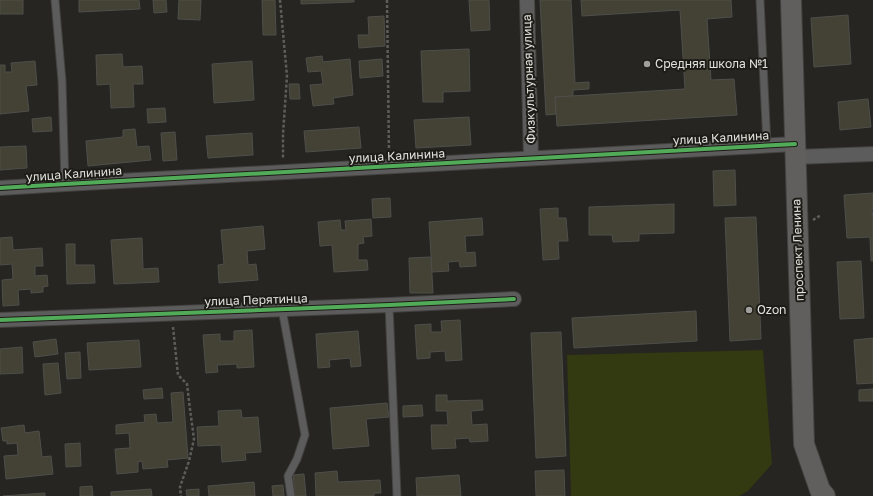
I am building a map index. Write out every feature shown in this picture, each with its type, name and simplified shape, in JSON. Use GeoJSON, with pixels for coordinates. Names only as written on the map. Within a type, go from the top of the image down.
{"type":"FeatureCollection","features":[{"type":"Feature","properties":{"kind":"main road","name":"проспект Ленина"},"geometry":{"type":"LineString","coordinates":[[791,0],[804,444],[820,490],[825,496]]}},
{"type":"Feature","properties":{"kind":"street","name":"Физкультурная улица"},"geometry":{"type":"LineString","coordinates":[[527,0],[531,158]]}},
{"type":"Feature","properties":{"kind":"street","name":"улица Калинина"},"geometry":{"type":"LineString","coordinates":[[0,188],[767,146],[796,150],[873,154]]}},
{"type":"Feature","properties":{"kind":"street","name":"улица Перятинца"},"geometry":{"type":"LineString","coordinates":[[0,320],[514,299]]}},
{"type":"Feature","properties":{"kind":"lane"},"geometry":{"type":"LineString","coordinates":[[55,0],[62,81],[65,184]]}},
{"type":"Feature","properties":{"kind":"lane"},"geometry":{"type":"LineString","coordinates":[[760,0],[767,146]]}},
{"type":"Feature","properties":{"kind":"lane"},"geometry":{"type":"LineString","coordinates":[[389,305],[398,496]]}},
{"type":"Feature","properties":{"kind":"lane"},"geometry":{"type":"LineString","coordinates":[[282,309],[306,435],[297,459],[288,476],[291,496]]}},
{"type":"Feature","properties":{"kind":"path"},"geometry":{"type":"LineString","coordinates":[[280,0],[287,76],[283,134],[283,172]]}},
{"type":"Feature","properties":{"kind":"path"},"geometry":{"type":"LineString","coordinates":[[387,0],[389,166]]}},
{"type":"Feature","properties":{"kind":"path"},"geometry":{"type":"LineString","coordinates":[[171,313],[178,375],[187,384],[194,438],[189,461],[180,487],[181,496]]}},
{"type":"Feature","properties":{"kind":"green space"},"geometry":{"type":"Polygon","coordinates":[[[763,350],[772,464],[748,491],[739,496],[571,496],[567,355],[763,350]]]}},
{"type":"Feature","properties":{"kind":"building"},"geometry":{"type":"Polygon","coordinates":[[[0,0],[23,0],[23,14],[0,14],[0,0]]]}},
{"type":"Feature","properties":{"kind":"building"},"geometry":{"type":"Polygon","coordinates":[[[79,0],[139,0],[140,9],[79,12],[79,0]]]}},
{"type":"Feature","properties":{"kind":"building"},"geometry":{"type":"Polygon","coordinates":[[[153,0],[166,0],[167,12],[154,13],[153,0]]]}},
{"type":"Feature","properties":{"kind":"building"},"geometry":{"type":"Polygon","coordinates":[[[179,0],[201,0],[200,20],[178,19],[179,0]]]}},
{"type":"Feature","properties":{"kind":"building"},"geometry":{"type":"Polygon","coordinates":[[[262,0],[275,0],[276,35],[263,35],[262,0]]]}},
{"type":"Feature","properties":{"kind":"building"},"geometry":{"type":"Polygon","coordinates":[[[301,0],[354,0],[354,2],[301,4],[301,0]]]}},
{"type":"Feature","properties":{"kind":"building"},"geometry":{"type":"Polygon","coordinates":[[[469,0],[489,0],[490,30],[471,31],[469,0]]]}},
{"type":"Feature","properties":{"kind":"building"},"geometry":{"type":"Polygon","coordinates":[[[540,0],[571,0],[575,83],[589,82],[589,89],[573,90],[573,96],[555,97],[556,114],[546,115],[540,0]]]}},
{"type":"Feature","properties":{"kind":"building"},"geometry":{"type":"Polygon","coordinates":[[[581,0],[731,0],[732,17],[707,19],[711,80],[734,79],[737,115],[557,126],[555,97],[685,89],[680,10],[582,16],[581,0]]]}},
{"type":"Feature","properties":{"kind":"building"},"geometry":{"type":"Polygon","coordinates":[[[848,15],[851,64],[814,67],[811,18],[848,15]]]}},
{"type":"Feature","properties":{"kind":"building"},"geometry":{"type":"Polygon","coordinates":[[[384,16],[385,46],[359,48],[358,35],[369,35],[368,17],[384,16]]]}},
{"type":"Feature","properties":{"kind":"building"},"geometry":{"type":"Polygon","coordinates":[[[469,49],[470,91],[443,92],[443,102],[423,102],[421,51],[469,49]]]}},
{"type":"Feature","properties":{"kind":"building"},"geometry":{"type":"Polygon","coordinates":[[[122,54],[123,67],[142,66],[143,84],[133,84],[134,107],[111,108],[110,84],[97,85],[96,55],[122,54]]]}},
{"type":"Feature","properties":{"kind":"building"},"geometry":{"type":"Polygon","coordinates":[[[322,56],[323,62],[350,59],[353,95],[333,98],[334,104],[313,106],[310,85],[323,84],[321,71],[308,72],[306,58],[322,56]]]}},
{"type":"Feature","properties":{"kind":"building"},"geometry":{"type":"Polygon","coordinates":[[[382,59],[383,76],[360,78],[359,61],[382,59]]]}},
{"type":"Feature","properties":{"kind":"building"},"geometry":{"type":"Polygon","coordinates":[[[35,61],[37,85],[26,86],[29,111],[0,114],[0,65],[5,65],[5,72],[12,72],[11,63],[35,61]]]}},
{"type":"Feature","properties":{"kind":"building"},"geometry":{"type":"Polygon","coordinates":[[[252,61],[254,100],[214,103],[212,64],[252,61]]]}},
{"type":"Feature","properties":{"kind":"building"},"geometry":{"type":"Polygon","coordinates":[[[289,84],[299,84],[300,99],[290,99],[289,84]]]}},
{"type":"Feature","properties":{"kind":"building"},"geometry":{"type":"Polygon","coordinates":[[[868,99],[871,127],[840,130],[838,102],[868,99]]]}},
{"type":"Feature","properties":{"kind":"building"},"geometry":{"type":"Polygon","coordinates":[[[165,108],[166,122],[148,123],[147,109],[165,108]]]}},
{"type":"Feature","properties":{"kind":"building"},"geometry":{"type":"Polygon","coordinates":[[[51,117],[52,131],[33,132],[32,119],[51,117]]]}},
{"type":"Feature","properties":{"kind":"building"},"geometry":{"type":"Polygon","coordinates":[[[469,117],[471,145],[416,148],[414,120],[469,117]]]}},
{"type":"Feature","properties":{"kind":"building"},"geometry":{"type":"Polygon","coordinates":[[[359,127],[361,148],[306,152],[304,131],[359,127]]]}},
{"type":"Feature","properties":{"kind":"building"},"geometry":{"type":"Polygon","coordinates":[[[135,129],[137,147],[149,146],[151,160],[88,166],[86,141],[123,137],[123,130],[135,129]]]}},
{"type":"Feature","properties":{"kind":"building"},"geometry":{"type":"Polygon","coordinates":[[[175,132],[177,160],[163,161],[161,133],[175,132]]]}},
{"type":"Feature","properties":{"kind":"building"},"geometry":{"type":"Polygon","coordinates":[[[252,133],[253,155],[208,158],[206,136],[252,133]]]}},
{"type":"Feature","properties":{"kind":"building"},"geometry":{"type":"Polygon","coordinates":[[[26,146],[27,168],[0,170],[0,147],[26,146]]]}},
{"type":"Feature","properties":{"kind":"building"},"geometry":{"type":"Polygon","coordinates":[[[735,170],[736,205],[714,206],[713,171],[735,170]]]}},
{"type":"Feature","properties":{"kind":"building"},"geometry":{"type":"Polygon","coordinates":[[[873,193],[873,261],[871,261],[870,237],[847,238],[844,195],[873,193]]]}},
{"type":"Feature","properties":{"kind":"building"},"geometry":{"type":"Polygon","coordinates":[[[390,198],[391,217],[373,218],[372,199],[390,198]]]}},
{"type":"Feature","properties":{"kind":"building"},"geometry":{"type":"Polygon","coordinates":[[[674,204],[674,233],[639,234],[639,241],[613,242],[612,235],[589,235],[589,207],[674,204]]]}},
{"type":"Feature","properties":{"kind":"building"},"geometry":{"type":"Polygon","coordinates":[[[558,208],[558,218],[566,218],[568,241],[558,241],[559,259],[543,260],[540,209],[558,208]]]}},
{"type":"Feature","properties":{"kind":"building"},"geometry":{"type":"Polygon","coordinates":[[[756,217],[761,339],[730,341],[725,218],[756,217]]]}},
{"type":"Feature","properties":{"kind":"building"},"geometry":{"type":"Polygon","coordinates":[[[482,218],[483,235],[465,236],[466,253],[475,252],[476,266],[460,267],[459,261],[448,262],[449,271],[432,272],[429,222],[482,218]]]}},
{"type":"Feature","properties":{"kind":"building"},"geometry":{"type":"Polygon","coordinates":[[[371,219],[372,236],[363,237],[364,243],[358,244],[358,260],[367,260],[368,270],[334,272],[332,245],[320,246],[318,222],[340,220],[341,230],[346,230],[345,221],[371,219]]]}},
{"type":"Feature","properties":{"kind":"building"},"geometry":{"type":"Polygon","coordinates":[[[263,226],[265,249],[247,251],[248,265],[256,264],[258,280],[219,283],[218,265],[224,264],[221,230],[263,226]]]}},
{"type":"Feature","properties":{"kind":"building"},"geometry":{"type":"Polygon","coordinates":[[[12,237],[13,250],[42,248],[43,266],[35,266],[35,276],[47,275],[48,286],[43,287],[43,292],[31,293],[31,289],[18,290],[19,305],[3,306],[2,280],[13,279],[12,264],[0,265],[0,238],[12,237]]]}},
{"type":"Feature","properties":{"kind":"building"},"geometry":{"type":"Polygon","coordinates":[[[142,238],[143,269],[158,268],[159,282],[114,284],[111,240],[142,238]]]}},
{"type":"Feature","properties":{"kind":"building"},"geometry":{"type":"Polygon","coordinates":[[[66,244],[75,244],[75,265],[94,265],[95,283],[67,284],[66,244]]]}},
{"type":"Feature","properties":{"kind":"building"},"geometry":{"type":"Polygon","coordinates":[[[431,257],[433,293],[410,293],[409,258],[431,257]]]}},
{"type":"Feature","properties":{"kind":"building"},"geometry":{"type":"Polygon","coordinates":[[[861,261],[864,318],[840,319],[837,262],[861,261]]]}},
{"type":"Feature","properties":{"kind":"building"},"geometry":{"type":"Polygon","coordinates":[[[696,311],[697,341],[574,348],[572,318],[696,311]]]}},
{"type":"Feature","properties":{"kind":"building"},"geometry":{"type":"Polygon","coordinates":[[[460,320],[462,360],[446,361],[445,351],[430,352],[430,358],[417,359],[415,325],[431,324],[431,332],[442,332],[441,321],[460,320]]]}},
{"type":"Feature","properties":{"kind":"building"},"geometry":{"type":"Polygon","coordinates":[[[252,330],[254,367],[237,368],[237,364],[217,365],[218,372],[206,373],[203,335],[220,334],[220,341],[234,341],[234,331],[252,330]]]}},
{"type":"Feature","properties":{"kind":"building"},"geometry":{"type":"Polygon","coordinates":[[[358,331],[361,366],[351,367],[350,358],[329,360],[330,367],[318,368],[316,334],[358,331]]]}},
{"type":"Feature","properties":{"kind":"building"},"geometry":{"type":"Polygon","coordinates":[[[561,332],[566,456],[536,458],[531,333],[561,332]]]}},
{"type":"Feature","properties":{"kind":"building"},"geometry":{"type":"Polygon","coordinates":[[[873,338],[873,383],[857,384],[854,340],[873,338]]]}},
{"type":"Feature","properties":{"kind":"building"},"geometry":{"type":"Polygon","coordinates":[[[56,339],[58,354],[35,357],[33,342],[56,339]]]}},
{"type":"Feature","properties":{"kind":"building"},"geometry":{"type":"Polygon","coordinates":[[[139,340],[141,367],[89,370],[87,343],[139,340]]]}},
{"type":"Feature","properties":{"kind":"building"},"geometry":{"type":"Polygon","coordinates":[[[22,347],[23,373],[0,374],[0,349],[22,347]]]}},
{"type":"Feature","properties":{"kind":"building"},"geometry":{"type":"Polygon","coordinates":[[[80,352],[81,378],[67,379],[65,353],[80,352]]]}},
{"type":"Feature","properties":{"kind":"building"},"geometry":{"type":"Polygon","coordinates":[[[58,363],[61,393],[45,395],[43,364],[58,363]]]}},
{"type":"Feature","properties":{"kind":"building"},"geometry":{"type":"Polygon","coordinates":[[[162,388],[163,398],[144,399],[143,390],[162,388]]]}},
{"type":"Feature","properties":{"kind":"building"},"geometry":{"type":"Polygon","coordinates":[[[873,389],[873,401],[859,401],[859,390],[873,389]]]}},
{"type":"Feature","properties":{"kind":"building"},"geometry":{"type":"Polygon","coordinates":[[[183,392],[188,458],[167,460],[168,467],[143,469],[142,461],[138,462],[138,472],[117,474],[115,449],[130,448],[129,433],[116,434],[116,425],[145,422],[144,415],[156,414],[157,423],[173,422],[171,393],[183,392]]]}},
{"type":"Feature","properties":{"kind":"building"},"geometry":{"type":"Polygon","coordinates":[[[436,395],[447,395],[447,401],[482,400],[483,410],[471,411],[472,425],[487,424],[488,441],[470,442],[469,438],[455,439],[456,448],[432,449],[431,425],[448,425],[447,411],[436,411],[436,395]]]}},
{"type":"Feature","properties":{"kind":"building"},"geometry":{"type":"Polygon","coordinates":[[[387,403],[389,417],[366,419],[369,446],[333,449],[330,408],[387,403]]]}},
{"type":"Feature","properties":{"kind":"building"},"geometry":{"type":"Polygon","coordinates":[[[422,405],[423,416],[403,417],[403,406],[422,405]]]}},
{"type":"Feature","properties":{"kind":"building"},"geometry":{"type":"Polygon","coordinates":[[[241,410],[242,418],[258,417],[261,452],[245,453],[246,460],[222,462],[221,445],[198,446],[197,427],[219,426],[218,411],[241,410]]]}},
{"type":"Feature","properties":{"kind":"building"},"geometry":{"type":"Polygon","coordinates":[[[24,425],[25,433],[39,431],[42,457],[51,456],[53,474],[6,479],[4,456],[18,455],[17,443],[7,444],[7,441],[3,441],[1,428],[24,425]]]}},
{"type":"Feature","properties":{"kind":"building"},"geometry":{"type":"Polygon","coordinates":[[[80,443],[81,466],[66,467],[65,444],[80,443]]]}},
{"type":"Feature","properties":{"kind":"building"},"geometry":{"type":"Polygon","coordinates":[[[564,470],[565,496],[536,496],[535,471],[564,470]]]}},
{"type":"Feature","properties":{"kind":"building"},"geometry":{"type":"Polygon","coordinates":[[[337,471],[338,482],[380,480],[381,493],[374,493],[374,496],[316,496],[315,473],[337,471]]]}},
{"type":"Feature","properties":{"kind":"building"},"geometry":{"type":"Polygon","coordinates":[[[304,474],[306,496],[295,496],[293,475],[304,474]]]}},
{"type":"Feature","properties":{"kind":"building"},"geometry":{"type":"Polygon","coordinates":[[[459,475],[461,496],[417,496],[416,478],[459,475]]]}},
{"type":"Feature","properties":{"kind":"building"},"geometry":{"type":"Polygon","coordinates":[[[254,482],[255,496],[209,496],[208,486],[254,482]]]}},
{"type":"Feature","properties":{"kind":"building"},"geometry":{"type":"Polygon","coordinates":[[[283,485],[284,496],[273,496],[272,486],[283,485]]]}},
{"type":"Feature","properties":{"kind":"building"},"geometry":{"type":"Polygon","coordinates":[[[92,486],[93,496],[80,496],[80,487],[92,486]]]}},
{"type":"Feature","properties":{"kind":"building"},"geometry":{"type":"Polygon","coordinates":[[[151,489],[152,496],[111,496],[111,492],[151,489]]]}},
{"type":"Feature","properties":{"kind":"building"},"geometry":{"type":"Polygon","coordinates":[[[199,489],[199,496],[187,496],[186,490],[199,489]]]}},
{"type":"Feature","properties":{"kind":"building"},"geometry":{"type":"Polygon","coordinates":[[[45,493],[45,496],[3,496],[45,493]]]}},
{"type":"Feature","properties":{"kind":"cycle path"},"geometry":{"type":"LineString","coordinates":[[0,188],[795,144]]}},
{"type":"Feature","properties":{"kind":"cycle path"},"geometry":{"type":"LineString","coordinates":[[0,320],[514,299]]}},
{"type":"Feature","properties":{"kind":"place","name":"Средняя школа №1"},"geometry":{"type":"Point","coordinates":[647,64]}},
{"type":"Feature","properties":{"kind":"place","name":"Ozon"},"geometry":{"type":"Point","coordinates":[749,310]}}]}
